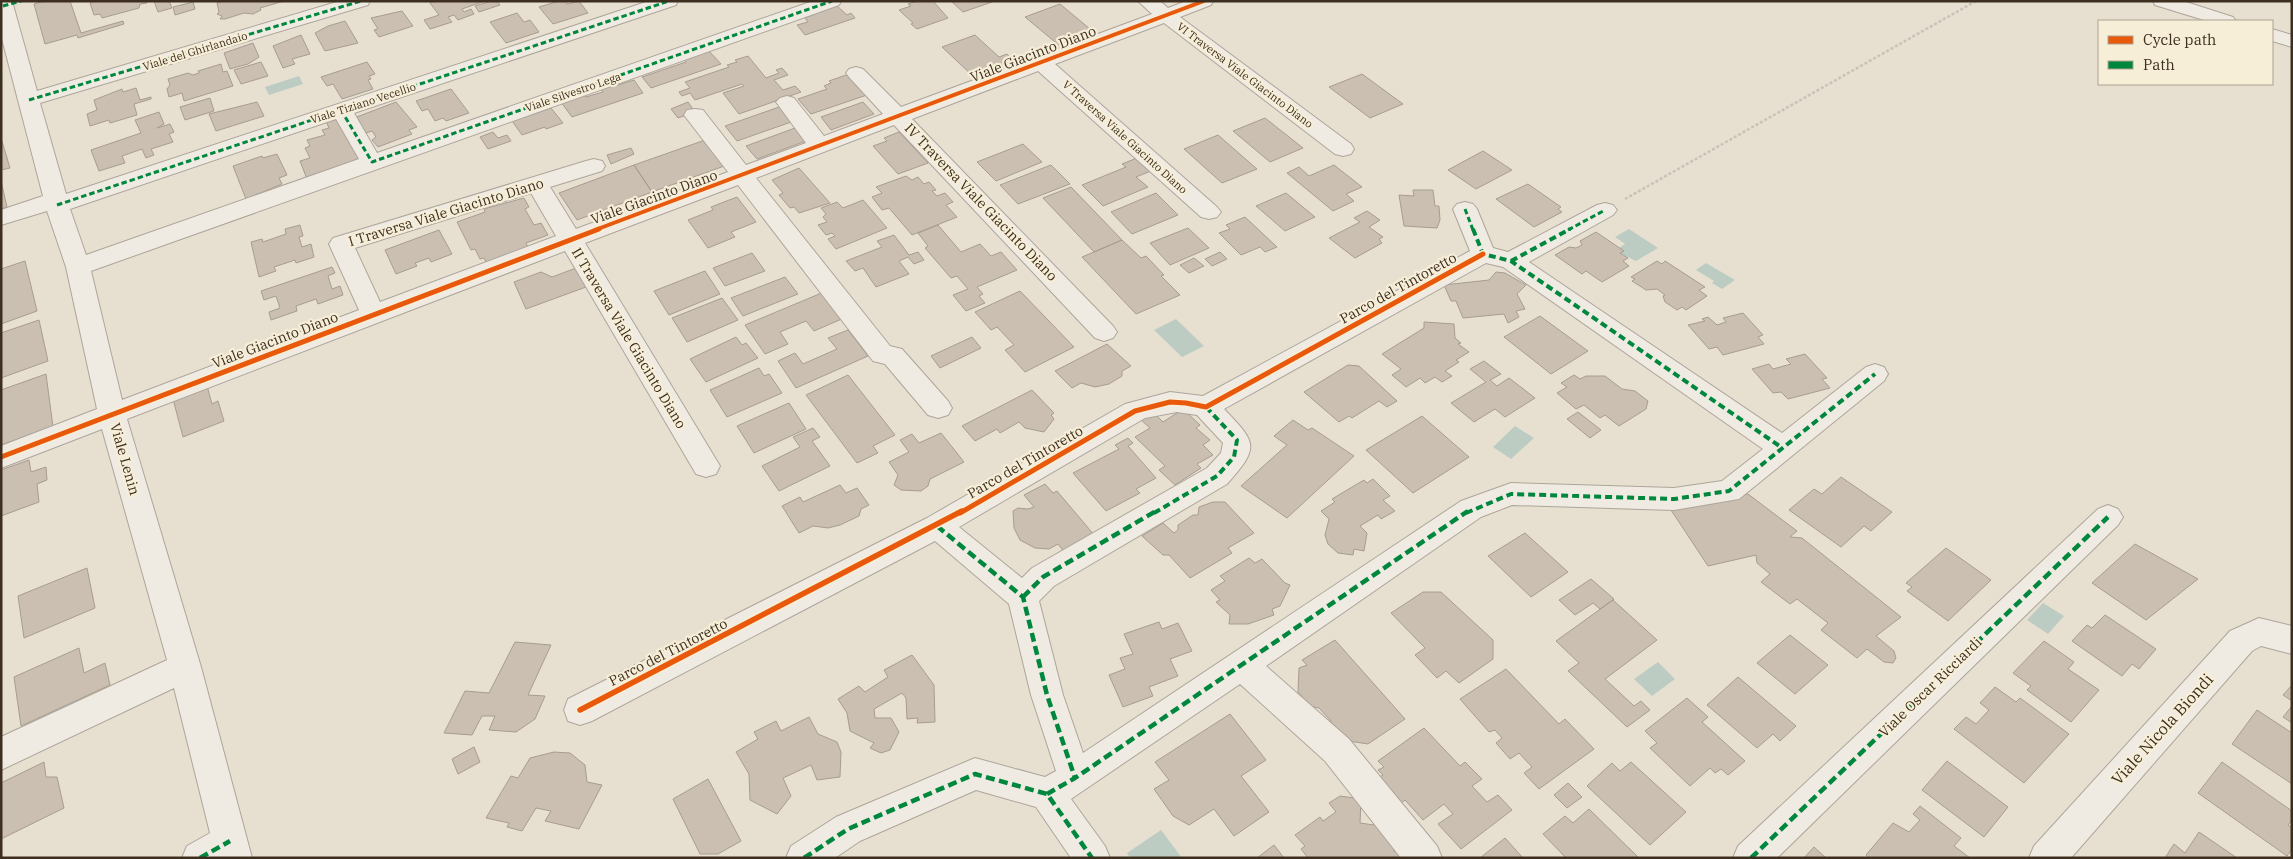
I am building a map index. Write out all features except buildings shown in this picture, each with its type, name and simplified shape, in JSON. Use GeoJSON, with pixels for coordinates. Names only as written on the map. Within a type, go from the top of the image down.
{"type":"FeatureCollection","features":[{"type":"Feature","properties":{"kind":"street","name":"Viale del Ghirlandaio"},"geometry":{"type":"LineString","coordinates":[[29,100],[360,1]]}},
{"type":"Feature","properties":{"kind":"street","name":"Viale Tiziano Vecellio"},"geometry":{"type":"LineString","coordinates":[[1,218],[57,202],[341,110],[669,1]]}},
{"type":"Feature","properties":{"kind":"street","name":"Viale Silvestro Lega"},"geometry":{"type":"LineString","coordinates":[[78,267],[832,1]]}},
{"type":"Feature","properties":{"kind":"street","name":"VI Traversa Viale Giacinto Diano"},"geometry":{"type":"LineString","coordinates":[[1147,1],[1343,149]]}},
{"type":"Feature","properties":{"kind":"street","name":"Viale Giacinto Diano"},"geometry":{"type":"LineString","coordinates":[[1,457],[373,314],[1204,1]]}},
{"type":"Feature","properties":{"kind":"street"},"geometry":{"type":"LineString","coordinates":[[2162,1],[2223,20]]}},
{"type":"Feature","properties":{"kind":"street","name":"Viale Lenin"},"geometry":{"type":"LineString","coordinates":[[9,3],[29,100],[57,202],[78,267],[112,415],[185,667],[232,850]]}},
{"type":"Feature","properties":{"kind":"street"},"geometry":{"type":"LineString","coordinates":[[2273,35],[2292,42]]}},
{"type":"Feature","properties":{"kind":"street","name":"V Traversa Viale Giacinto Diano"},"geometry":{"type":"LineString","coordinates":[[1042,63],[1209,212]]}},
{"type":"Feature","properties":{"kind":"street","name":"IV Traversa Viale Giacinto Diano"},"geometry":{"type":"LineString","coordinates":[[856,74],[899,116],[1104,332]]}},
{"type":"Feature","properties":{"kind":"street"},"geometry":{"type":"LineString","coordinates":[[786,102],[821,146]]}},
{"type":"Feature","properties":{"kind":"street"},"geometry":{"type":"LineString","coordinates":[[341,110],[372,162]]}},
{"type":"Feature","properties":{"kind":"street"},"geometry":{"type":"LineString","coordinates":[[695,115],[882,354],[893,356],[938,408]]}},
{"type":"Feature","properties":{"kind":"street","name":"I Traversa Viale Giacinto Diano"},"geometry":{"type":"LineString","coordinates":[[373,314],[342,244],[594,166]]}},
{"type":"Feature","properties":{"kind":"street","name":"II Traversa Viale Giacinto Diano"},"geometry":{"type":"LineString","coordinates":[[538,184],[569,240],[706,466]]}},
{"type":"Feature","properties":{"kind":"street"},"geometry":{"type":"LineString","coordinates":[[1465,208],[1482,254],[1511,261],[1781,447]]}},
{"type":"Feature","properties":{"kind":"street"},"geometry":{"type":"LineString","coordinates":[[1511,261],[1605,210]]}},
{"type":"Feature","properties":{"kind":"street","name":"Parco del Tintoretto"},"geometry":{"type":"LineString","coordinates":[[580,710],[937,526],[1134,411],[1161,403],[1183,400],[1206,407],[1482,254]]}},
{"type":"Feature","properties":{"kind":"street"},"geometry":{"type":"LineString","coordinates":[[882,354],[879,360],[898,385]]}},
{"type":"Feature","properties":{"kind":"street"},"geometry":{"type":"LineString","coordinates":[[804,858],[848,829],[975,774],[1061,786],[1471,508],[1511,494],[1674,499],[1729,491],[1781,447],[1875,374]]}},
{"type":"Feature","properties":{"kind":"street"},"geometry":{"type":"LineString","coordinates":[[1023,597],[1042,576],[1217,476],[1234,457],[1237,440],[1206,407]]}},
{"type":"Feature","properties":{"kind":"street","name":"Viale Oscar Ricciardi"},"geometry":{"type":"LineString","coordinates":[[1751,858],[2108,517]]}},
{"type":"Feature","properties":{"kind":"street"},"geometry":{"type":"LineString","coordinates":[[937,526],[1023,597],[1047,695],[1061,786],[1092,858]]}},
{"type":"Feature","properties":{"kind":"street","name":"Viale Nicola Biondi"},"geometry":{"type":"LineString","coordinates":[[2047,858],[2241,641],[2260,632],[2292,640]]}},
{"type":"Feature","properties":{"kind":"street"},"geometry":{"type":"LineString","coordinates":[[1242,665],[1337,750],[1424,858]]}},
{"type":"Feature","properties":{"kind":"street"},"geometry":{"type":"LineString","coordinates":[[1,754],[185,667]]}},
{"type":"Feature","properties":{"kind":"street"},"geometry":{"type":"LineString","coordinates":[[200,858],[232,850]]}},
{"type":"Feature","properties":{"kind":"path"},"geometry":{"type":"LineString","coordinates":[[1605,210],[1976,1]]}},
{"type":"Feature","properties":{"kind":"shaded area"},"geometry":{"type":"Polygon","coordinates":[[[299,76],[303,84],[269,95],[265,87],[299,76]]]}},
{"type":"Feature","properties":{"kind":"shaded area"},"geometry":{"type":"Polygon","coordinates":[[[1629,229],[1658,248],[1636,261],[1620,253],[1624,251],[1619,248],[1625,244],[1615,237],[1629,229]]]}},
{"type":"Feature","properties":{"kind":"shaded area"},"geometry":{"type":"Polygon","coordinates":[[[1706,263],[1735,280],[1722,289],[1712,283],[1714,281],[1696,270],[1706,263]]]}},
{"type":"Feature","properties":{"kind":"shaded area"},"geometry":{"type":"Polygon","coordinates":[[[1176,319],[1204,346],[1182,357],[1154,330],[1176,319]]]}},
{"type":"Feature","properties":{"kind":"shaded area"},"geometry":{"type":"Polygon","coordinates":[[[1515,426],[1534,438],[1511,459],[1493,447],[1515,426]]]}},
{"type":"Feature","properties":{"kind":"shaded area"},"geometry":{"type":"Polygon","coordinates":[[[2043,603],[2064,616],[2048,634],[2027,620],[2043,603]]]}},
{"type":"Feature","properties":{"kind":"shaded area"},"geometry":{"type":"Polygon","coordinates":[[[1658,662],[1675,679],[1652,696],[1634,679],[1658,662]]]}},
{"type":"Feature","properties":{"kind":"shaded area"},"geometry":{"type":"Polygon","coordinates":[[[1161,830],[1182,858],[1130,858],[1127,853],[1161,830]]]}},
{"type":"Feature","properties":{"kind":"marked path"},"geometry":{"type":"LineString","coordinates":[[3,6],[21,1]]}},
{"type":"Feature","properties":{"kind":"marked path"},"geometry":{"type":"LineString","coordinates":[[29,100],[361,1]]}},
{"type":"Feature","properties":{"kind":"marked path"},"geometry":{"type":"LineString","coordinates":[[57,205],[669,1]]}},
{"type":"Feature","properties":{"kind":"marked path"},"geometry":{"type":"LineString","coordinates":[[341,110],[372,162],[832,1]]}},
{"type":"Feature","properties":{"kind":"marked path"},"geometry":{"type":"LineString","coordinates":[[1465,209],[1483,254],[1511,261],[1781,447]]}},
{"type":"Feature","properties":{"kind":"marked path"},"geometry":{"type":"LineString","coordinates":[[1511,261],[1605,210]]}},
{"type":"Feature","properties":{"kind":"marked path"},"geometry":{"type":"LineString","coordinates":[[1047,794],[1075,778],[1471,509],[1511,494],[1674,499],[1729,491],[1875,374]]}},
{"type":"Feature","properties":{"kind":"marked path"},"geometry":{"type":"LineString","coordinates":[[1023,597],[1043,577],[1217,476],[1234,457],[1237,440],[1206,407]]}},
{"type":"Feature","properties":{"kind":"marked path"},"geometry":{"type":"LineString","coordinates":[[1751,858],[2108,517]]}},
{"type":"Feature","properties":{"kind":"marked path"},"geometry":{"type":"LineString","coordinates":[[937,526],[1023,597],[1047,695],[1075,778]]}},
{"type":"Feature","properties":{"kind":"marked path"},"geometry":{"type":"LineString","coordinates":[[804,858],[848,829],[975,774],[1047,794],[1092,858]]}},
{"type":"Feature","properties":{"kind":"marked path"},"geometry":{"type":"LineString","coordinates":[[200,858],[230,841]]}},
{"type":"Feature","properties":{"kind":"cycle path"},"geometry":{"type":"LineString","coordinates":[[1,457],[373,314],[1204,1]]}},
{"type":"Feature","properties":{"kind":"cycle path"},"geometry":{"type":"LineString","coordinates":[[580,710],[937,526],[1135,411],[1170,402],[1206,407],[1483,254]]}}]}
